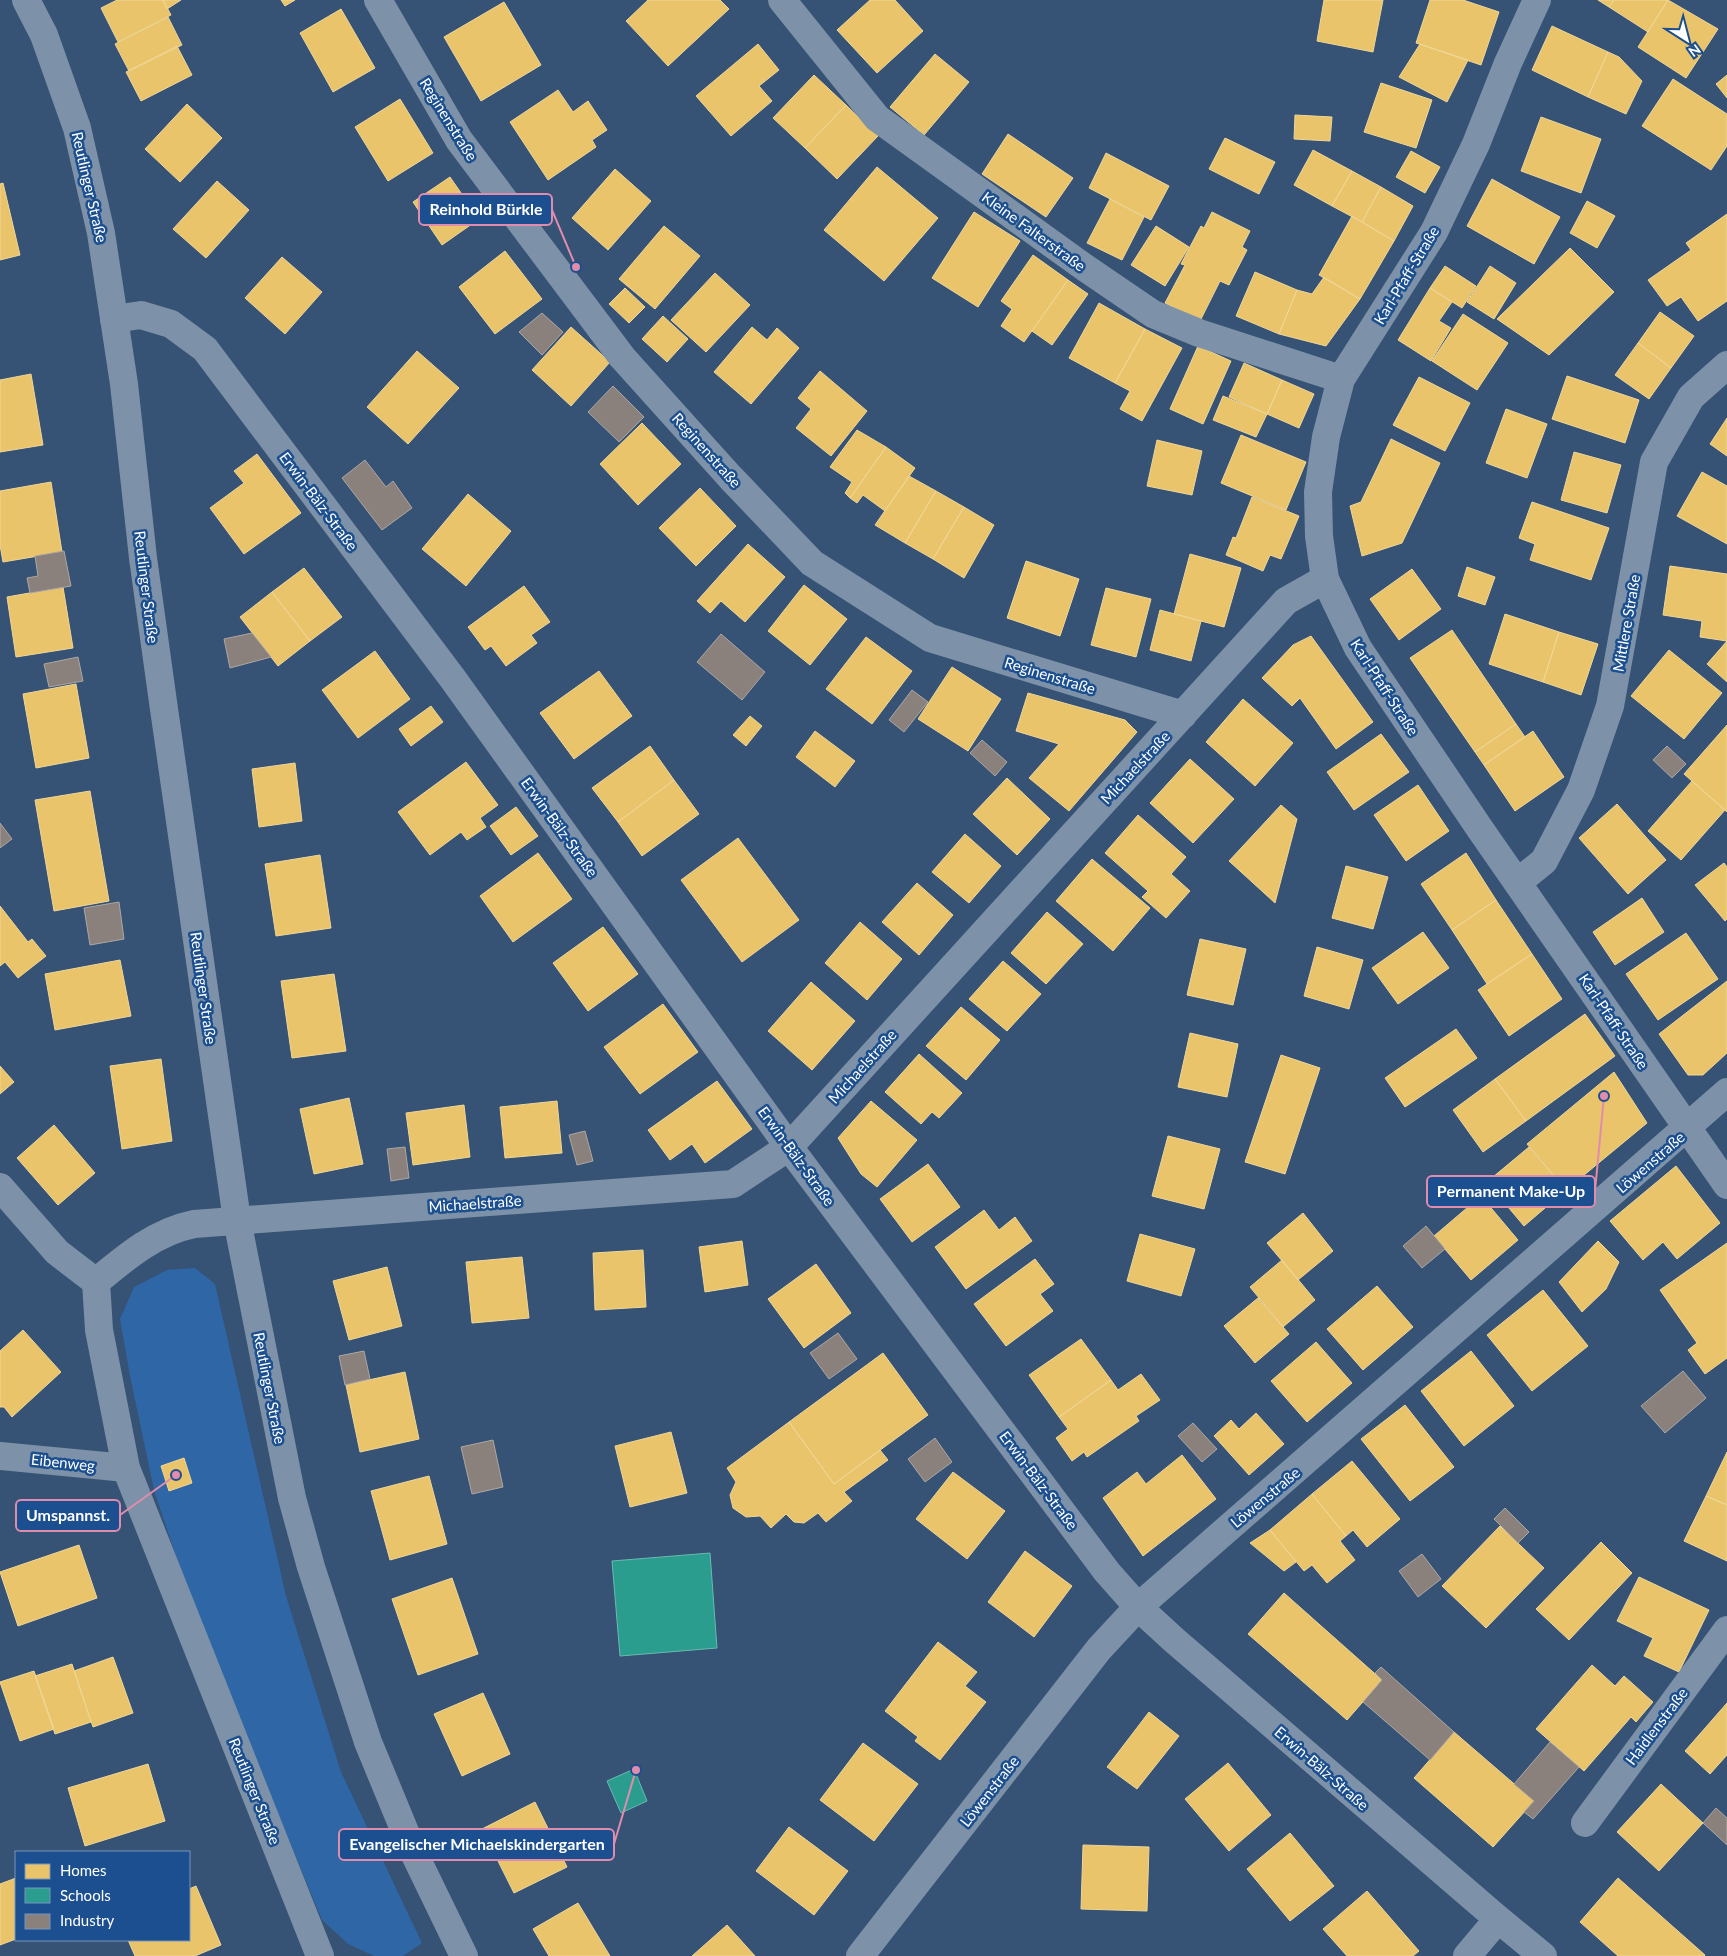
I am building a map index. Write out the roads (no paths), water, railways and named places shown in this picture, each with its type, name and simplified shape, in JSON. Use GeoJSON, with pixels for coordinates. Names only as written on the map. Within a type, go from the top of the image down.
{"type":"FeatureCollection","features":[{"type":"Feature","properties":{"kind":"street","name":"Reutlinger Straße"},"geometry":{"type":"LineString","coordinates":[[26,0],[44,35],[77,128],[101,233],[114,319],[144,568],[237,1220],[292,1498],[311,1567],[368,1742],[413,1851],[464,1956]]}},
{"type":"Feature","properties":{"kind":"street","name":"Reginenstraße"},"geometry":{"type":"LineString","coordinates":[[378,0],[459,140],[622,357],[730,477],[812,562],[930,638],[1183,716]]}},
{"type":"Feature","properties":{"kind":"street","name":"Kleine Falterstraße"},"geometry":{"type":"LineString","coordinates":[[782,0],[877,118],[1153,314],[1199,333],[1341,379]]}},
{"type":"Feature","properties":{"kind":"street","name":"Karl-Pfaff-Straße"},"geometry":{"type":"LineString","coordinates":[[1537,0],[1523,28],[1476,144],[1434,232],[1341,379],[1326,437],[1318,492],[1319,536],[1325,579],[1358,648],[1727,1186]]}},
{"type":"Feature","properties":{"kind":"street","name":"Erwin-Bälz-Straße"},"geometry":{"type":"LineString","coordinates":[[114,319],[141,315],[171,324],[205,349],[453,679],[789,1147],[1107,1572],[1138,1606],[1498,1920],[1543,1956]]}},
{"type":"Feature","properties":{"kind":"street","name":"Mittlere Straße"},"geometry":{"type":"LineString","coordinates":[[1518,882],[1544,861],[1581,790],[1610,706],[1654,462],[1691,397],[1727,365]]}},
{"type":"Feature","properties":{"kind":"street","name":"Michaelstraße"},"geometry":{"type":"LineString","coordinates":[[96,1282],[134,1250],[180,1227],[237,1220],[733,1184],[789,1147],[1286,601],[1325,579]]}},
{"type":"Feature","properties":{"kind":"street","name":"Löwenstraße"},"geometry":{"type":"LineString","coordinates":[[860,1956],[1099,1649],[1138,1606],[1688,1129],[1727,1092]]}},
{"type":"Feature","properties":{"kind":"street"},"geometry":{"type":"LineString","coordinates":[[0,1187],[57,1252],[96,1282]]}},
{"type":"Feature","properties":{"kind":"street","name":"Reutlinger Straße"},"geometry":{"type":"LineString","coordinates":[[96,1282],[99,1330],[126,1468],[320,1956]]}},
{"type":"Feature","properties":{"kind":"street","name":"Eibenweg"},"geometry":{"type":"LineString","coordinates":[[0,1456],[126,1468]]}},
{"type":"Feature","properties":{"kind":"street","name":"Haidlenstraße"},"geometry":{"type":"LineString","coordinates":[[1584,1823],[1727,1630]]}},
{"type":"Feature","properties":{"kind":"street"},"geometry":{"type":"LineString","coordinates":[[1467,1956],[1498,1920]]}},
{"type":"Feature","properties":{"kind":"place","name":"Reinhold Bürkle"},"geometry":{"type":"Point","coordinates":[576,267]}},
{"type":"Feature","properties":{"kind":"place","name":"Permanent Make-Up"},"geometry":{"type":"Point","coordinates":[1604,1096]}},
{"type":"Feature","properties":{"kind":"place","name":"Umspannst."},"geometry":{"type":"Point","coordinates":[176,1475]}},
{"type":"Feature","properties":{"kind":"place","name":"Evangelischer Michaelskindergarten"},"geometry":{"type":"Point","coordinates":[636,1770]}}]}
